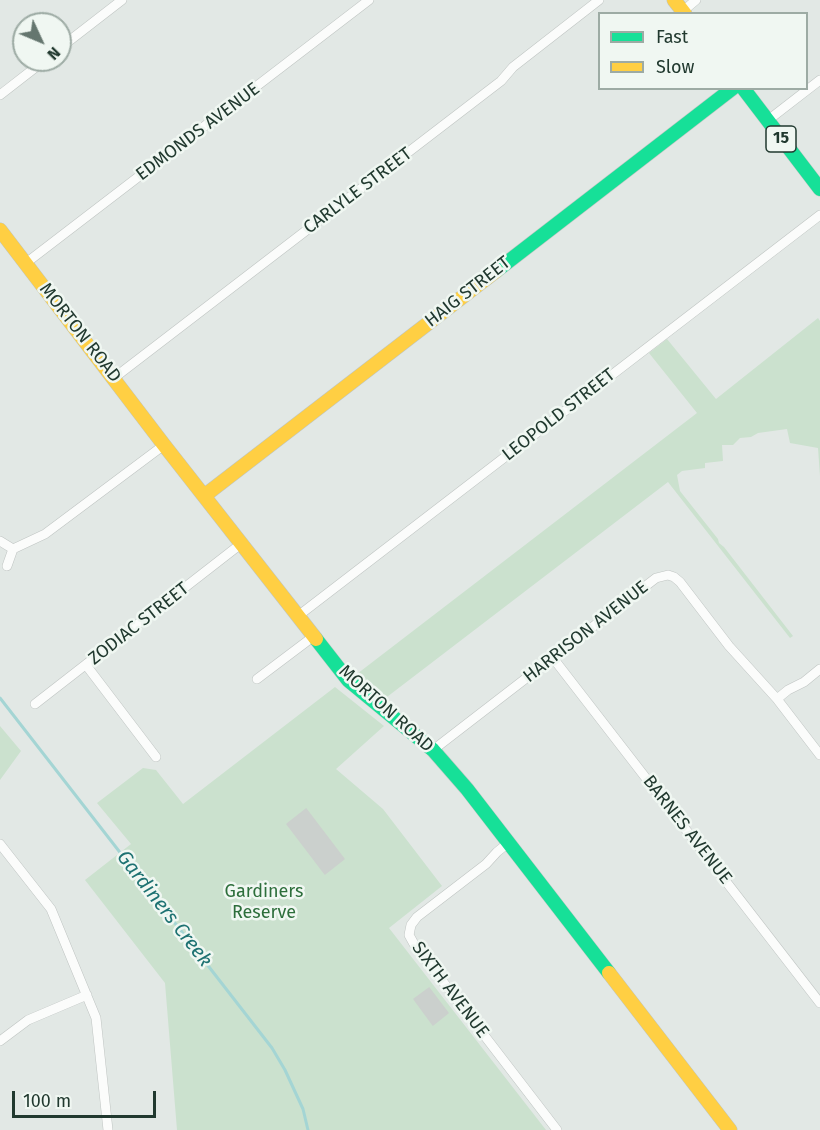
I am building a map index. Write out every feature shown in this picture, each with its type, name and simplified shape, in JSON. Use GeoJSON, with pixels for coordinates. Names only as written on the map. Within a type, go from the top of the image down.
{"type":"FeatureCollection","features":[{"type":"Feature","properties":{"kind":"main road","name":"HAIG STREET"},"geometry":{"type":"LineString","coordinates":[[204,496],[730,90]]}},
{"type":"Feature","properties":{"kind":"main road","name":"15"},"geometry":{"type":"LineString","coordinates":[[744,90],[820,189]]}},
{"type":"Feature","properties":{"kind":"main road","name":"MORTON ROAD"},"geometry":{"type":"LineString","coordinates":[[0,230],[348,680],[433,750],[467,789],[730,1130]]}},
{"type":"Feature","properties":{"kind":"street"},"geometry":{"type":"LineString","coordinates":[[72,39],[122,0]]}},
{"type":"Feature","properties":{"kind":"street","name":"EDMONDS AVENUE"},"geometry":{"type":"LineString","coordinates":[[26,263],[369,0]]}},
{"type":"Feature","properties":{"kind":"street","name":"CARLYLE STREET"},"geometry":{"type":"LineString","coordinates":[[114,378],[501,81],[513,67],[599,0]]}},
{"type":"Feature","properties":{"kind":"street"},"geometry":{"type":"LineString","coordinates":[[681,8],[696,0]]}},
{"type":"Feature","properties":{"kind":"street"},"geometry":{"type":"LineString","coordinates":[[0,95],[30,72]]}},
{"type":"Feature","properties":{"kind":"street"},"geometry":{"type":"LineString","coordinates":[[808,89],[820,80]]}},
{"type":"Feature","properties":{"kind":"street"},"geometry":{"type":"LineString","coordinates":[[767,121],[807,90]]}},
{"type":"Feature","properties":{"kind":"street","name":"LEOPOLD STREET"},"geometry":{"type":"LineString","coordinates":[[298,616],[820,215]]}},
{"type":"Feature","properties":{"kind":"street"},"geometry":{"type":"LineString","coordinates":[[7,566],[13,549],[45,534],[164,445]]}},
{"type":"Feature","properties":{"kind":"street"},"geometry":{"type":"LineString","coordinates":[[0,541],[13,549]]}},
{"type":"Feature","properties":{"kind":"street","name":"ZODIAC STREET"},"geometry":{"type":"LineString","coordinates":[[35,704],[242,543]]}},
{"type":"Feature","properties":{"kind":"street","name":"HARRISON AVENUE"},"geometry":{"type":"LineString","coordinates":[[433,750],[656,578],[664,575],[672,576],[680,582],[737,656],[778,701],[820,756]]}},
{"type":"Feature","properties":{"kind":"street"},"geometry":{"type":"LineString","coordinates":[[257,679],[314,636]]}},
{"type":"Feature","properties":{"kind":"street","name":"BARNES AVENUE"},"geometry":{"type":"LineString","coordinates":[[553,658],[820,1003]]}},
{"type":"Feature","properties":{"kind":"street"},"geometry":{"type":"LineString","coordinates":[[86,665],[156,757]]}},
{"type":"Feature","properties":{"kind":"street"},"geometry":{"type":"LineString","coordinates":[[778,701],[792,695],[820,669]]}},
{"type":"Feature","properties":{"kind":"street"},"geometry":{"type":"LineString","coordinates":[[0,844],[51,909],[96,1018],[108,1130]]}},
{"type":"Feature","properties":{"kind":"street","name":"SIXTH AVENUE"},"geometry":{"type":"LineString","coordinates":[[510,846],[497,852],[486,864],[414,921],[410,929],[410,938],[557,1130]]}},
{"type":"Feature","properties":{"kind":"street"},"geometry":{"type":"LineString","coordinates":[[0,1041],[28,1020],[87,995]]}},
{"type":"Feature","properties":{"kind":"green space"},"geometry":{"type":"Polygon","coordinates":[[[818,318],[820,321],[820,476],[818,448],[790,443],[787,429],[758,433],[751,437],[740,438],[733,445],[722,445],[723,461],[705,463],[705,468],[682,471],[677,475],[680,491],[793,636],[790,638],[668,482],[383,700],[353,677],[697,413],[649,353],[667,339],[716,399],[818,318]]]}},
{"type":"Feature","properties":{"kind":"green space","name":"Gardiners Reserve"},"geometry":{"type":"Polygon","coordinates":[[[335,687],[384,726],[336,769],[383,809],[442,886],[389,928],[546,1130],[177,1130],[165,983],[85,880],[131,844],[97,803],[143,768],[156,770],[183,804],[335,687]]]}},
{"type":"Feature","properties":{"kind":"green space"},"geometry":{"type":"Polygon","coordinates":[[[0,726],[21,751],[0,780],[0,726]]]}},
{"type":"Feature","properties":{"kind":"building"},"geometry":{"type":"Polygon","coordinates":[[[306,809],[344,859],[325,874],[287,824],[306,809]]]}},
{"type":"Feature","properties":{"kind":"building"},"geometry":{"type":"Polygon","coordinates":[[[429,988],[448,1013],[433,1025],[414,999],[429,988]]]}},
{"type":"Feature","properties":{"kind":"waterway","name":"Gardiners Creek"},"geometry":{"type":"LineString","coordinates":[[0,698],[272,1048],[303,1109],[308,1130]]}},
{"type":"Feature","properties":{"kind":"traffic: fast"},"geometry":{"type":"LineString","coordinates":[[496,271],[730,90]]}},
{"type":"Feature","properties":{"kind":"traffic: fast"},"geometry":{"type":"LineString","coordinates":[[745,90],[820,189]]}},
{"type":"Feature","properties":{"kind":"traffic: fast"},"geometry":{"type":"LineString","coordinates":[[316,639],[348,680],[433,750],[467,789],[609,973]]}},
{"type":"Feature","properties":{"kind":"traffic: slow"},"geometry":{"type":"LineString","coordinates":[[674,0],[683,12]]}},
{"type":"Feature","properties":{"kind":"traffic: slow"},"geometry":{"type":"LineString","coordinates":[[0,230],[316,639]]}},
{"type":"Feature","properties":{"kind":"traffic: slow"},"geometry":{"type":"LineString","coordinates":[[204,496],[496,271]]}},
{"type":"Feature","properties":{"kind":"traffic: slow"},"geometry":{"type":"LineString","coordinates":[[609,973],[730,1130]]}}]}
